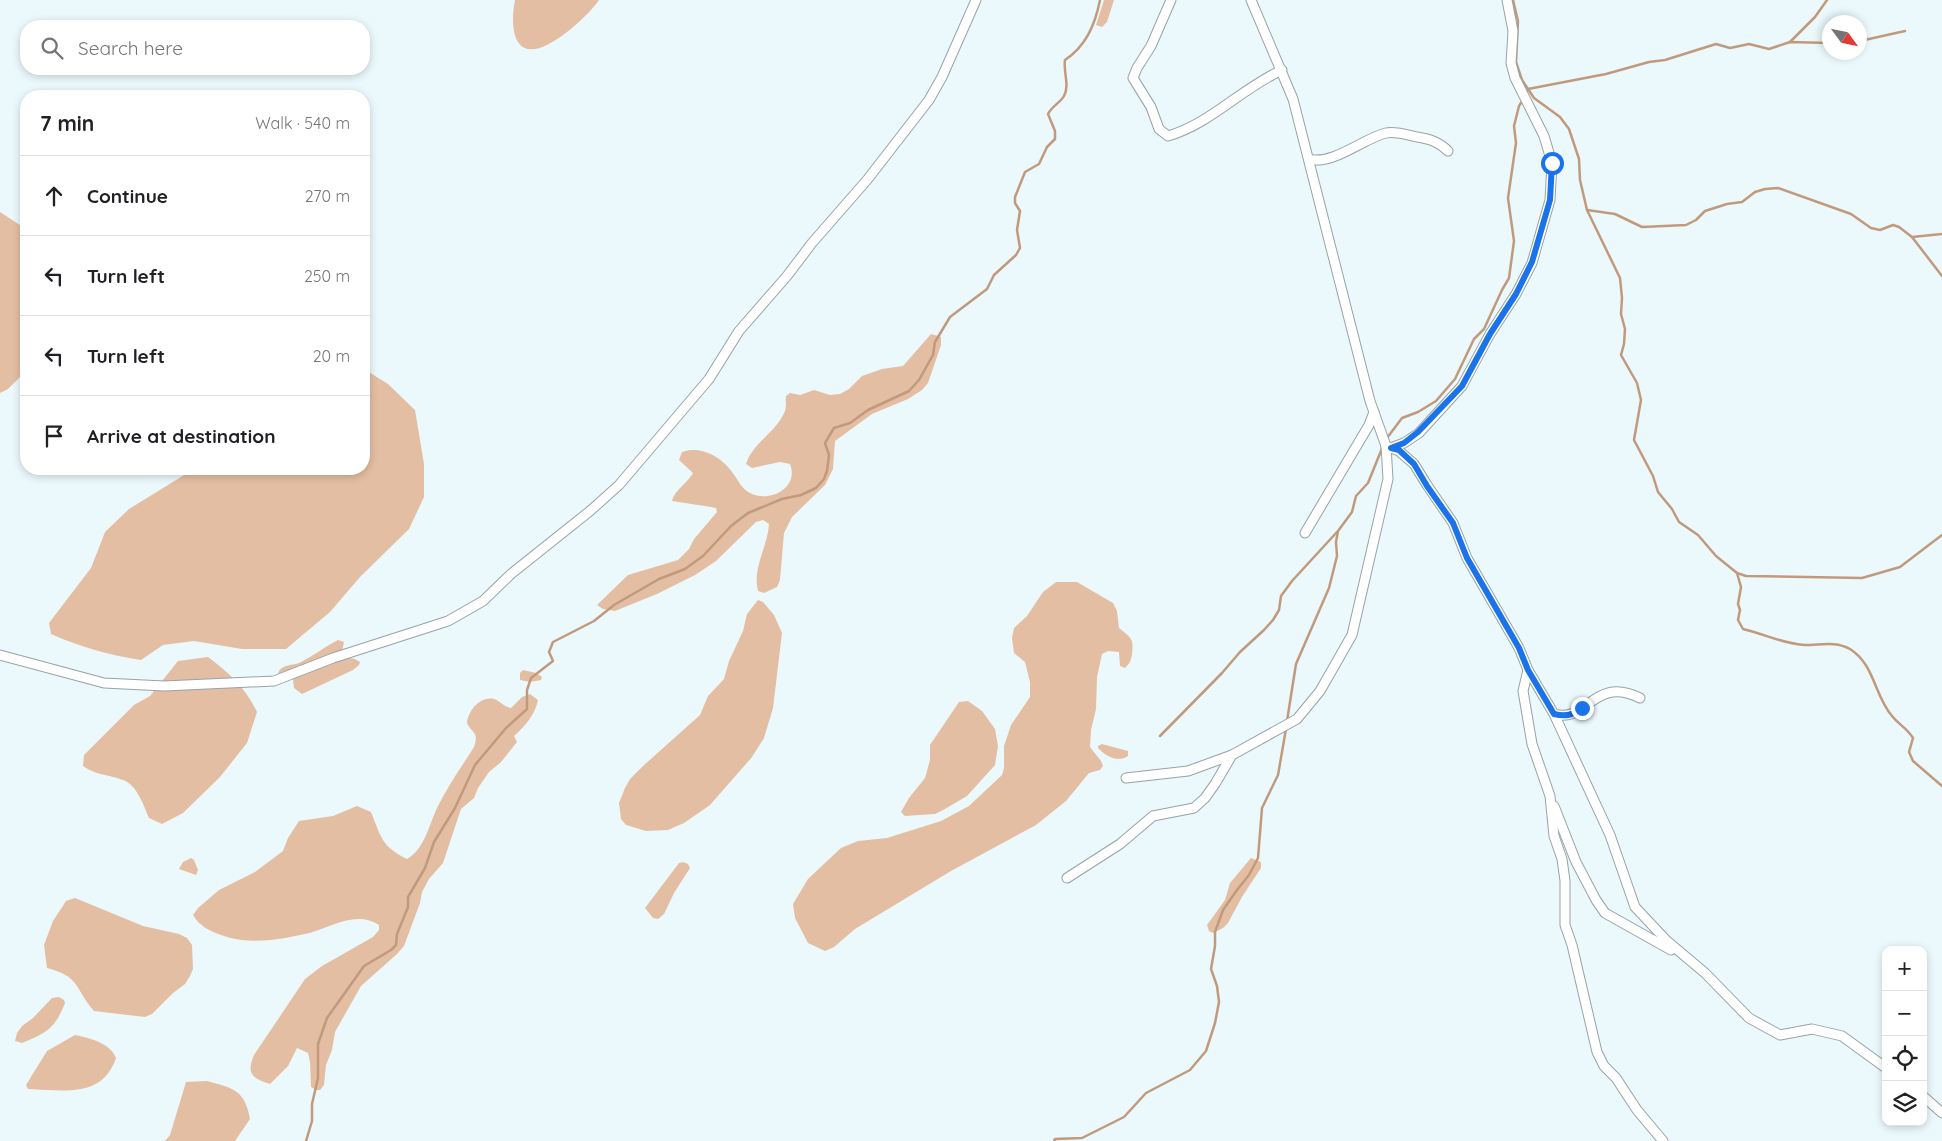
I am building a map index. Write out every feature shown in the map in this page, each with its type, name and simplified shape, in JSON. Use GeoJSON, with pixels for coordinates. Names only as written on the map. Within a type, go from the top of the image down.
{"type":"FeatureCollection","features":[{"type":"Feature","properties":{"kind":"street"},"geometry":{"type":"LineString","coordinates":[[0,655],[104,683],[164,686],[274,681],[333,658],[448,621],[483,601],[511,574],[590,511],[619,485],[709,379],[740,331],[787,276],[812,243],[867,180],[929,100],[942,77],[976,0]]}},
{"type":"Feature","properties":{"kind":"street"},"geometry":{"type":"LineString","coordinates":[[1171,0],[1151,46],[1133,78],[1151,107],[1160,129],[1168,136],[1184,131],[1241,96],[1264,78],[1282,70]]}},
{"type":"Feature","properties":{"kind":"street"},"geometry":{"type":"LineString","coordinates":[[1126,778],[1188,771],[1232,754],[1297,719],[1320,691],[1352,635],[1388,479],[1389,446],[1374,412],[1293,99],[1251,0]]}},
{"type":"Feature","properties":{"kind":"street"},"geometry":{"type":"LineString","coordinates":[[1389,446],[1404,443],[1418,432],[1462,386],[1490,334],[1516,294],[1532,262],[1550,200],[1552,163],[1544,136],[1515,78],[1512,63],[1513,31],[1507,0]]}},
{"type":"Feature","properties":{"kind":"street"},"geometry":{"type":"LineString","coordinates":[[1309,159],[1316,161],[1336,155],[1388,132],[1432,140],[1442,145],[1448,151]]}},
{"type":"Feature","properties":{"kind":"street"},"geometry":{"type":"LineString","coordinates":[[1305,533],[1369,425],[1374,412]]}},
{"type":"Feature","properties":{"kind":"street"},"geometry":{"type":"LineString","coordinates":[[1389,446],[1399,450],[1414,464],[1453,523],[1467,558],[1519,648],[1528,670],[1554,714],[1610,835],[1635,907],[1667,941],[1727,994],[1749,1018],[1780,1034],[1812,1029],[1842,1036],[1882,1065]]}},
{"type":"Feature","properties":{"kind":"street"},"geometry":{"type":"LineString","coordinates":[[1528,670],[1523,691],[1532,744],[1576,862],[1596,900],[1605,913],[1690,961]]}},
{"type":"Feature","properties":{"kind":"street"},"geometry":{"type":"LineString","coordinates":[[1554,714],[1571,716],[1594,699],[1608,693],[1619,691],[1640,698]]}},
{"type":"Feature","properties":{"kind":"street"},"geometry":{"type":"LineString","coordinates":[[1067,878],[1120,844],[1153,816],[1194,808],[1216,784],[1232,754]]}},
{"type":"Feature","properties":{"kind":"street"},"geometry":{"type":"LineString","coordinates":[[1550,796],[1554,836],[1562,859],[1565,881],[1564,925],[1572,945],[1597,1052],[1604,1066],[1616,1078],[1636,1110],[1663,1141]]}},
{"type":"Feature","properties":{"kind":"street"},"geometry":{"type":"LineString","coordinates":[[1927,1100],[1942,1113]]}},
{"type":"Feature","properties":{"kind":"shaded area"},"geometry":{"type":"Polygon","coordinates":[[[515,0],[599,0],[587,14],[561,36],[543,47],[527,49],[520,45],[514,32],[513,15],[515,0]]]}},
{"type":"Feature","properties":{"kind":"shaded area"},"geometry":{"type":"Polygon","coordinates":[[[1104,0],[1114,0],[1107,22],[1102,27],[1096,25],[1104,0]]]}},
{"type":"Feature","properties":{"kind":"shaded area"},"geometry":{"type":"Polygon","coordinates":[[[0,212],[20,225],[20,377],[8,389],[0,393],[0,212]]]}},
{"type":"Feature","properties":{"kind":"shaded area"},"geometry":{"type":"Polygon","coordinates":[[[931,334],[941,337],[941,345],[928,383],[922,390],[908,399],[872,414],[835,441],[833,469],[825,485],[792,517],[784,533],[780,580],[777,587],[764,593],[758,591],[757,574],[769,524],[763,520],[756,522],[716,561],[695,575],[657,594],[615,611],[603,609],[597,605],[628,575],[678,560],[689,549],[694,539],[717,512],[716,508],[672,501],[675,493],[693,473],[679,460],[682,452],[689,450],[703,451],[717,457],[728,467],[743,487],[752,494],[768,496],[782,491],[791,480],[790,464],[780,462],[752,468],[746,464],[754,449],[777,425],[786,409],[786,396],[790,393],[800,395],[814,390],[830,395],[840,394],[849,389],[862,376],[882,369],[903,366],[931,334]]]}},
{"type":"Feature","properties":{"kind":"shaded area"},"geometry":{"type":"Polygon","coordinates":[[[370,373],[388,384],[415,410],[424,464],[424,497],[409,529],[360,577],[330,612],[286,649],[242,649],[194,641],[163,645],[141,660],[95,650],[51,634],[49,623],[91,568],[105,532],[129,509],[184,475],[370,475],[370,373]]]}},
{"type":"Feature","properties":{"kind":"shaded area"},"geometry":{"type":"Polygon","coordinates":[[[1056,582],[1077,582],[1113,603],[1117,611],[1119,628],[1132,641],[1131,658],[1125,668],[1120,666],[1119,652],[1108,651],[1102,654],[1097,677],[1096,709],[1091,730],[1090,747],[1103,766],[1100,770],[1089,773],[1066,801],[1036,825],[951,871],[855,929],[834,947],[825,951],[808,943],[795,918],[793,904],[808,879],[841,848],[858,841],[887,838],[941,821],[969,806],[1002,775],[1004,768],[1004,746],[1011,725],[1030,697],[1030,682],[1025,662],[1014,653],[1012,638],[1014,628],[1027,616],[1043,592],[1056,582]]]}},
{"type":"Feature","properties":{"kind":"shaded area"},"geometry":{"type":"Polygon","coordinates":[[[758,600],[763,602],[774,615],[782,633],[773,708],[764,738],[752,757],[710,805],[684,823],[668,830],[646,831],[626,825],[621,819],[619,803],[630,779],[700,715],[708,696],[724,679],[729,661],[743,631],[747,614],[758,600]]]}},
{"type":"Feature","properties":{"kind":"shaded area"},"geometry":{"type":"Polygon","coordinates":[[[338,640],[344,642],[342,651],[344,657],[360,662],[353,670],[302,694],[294,688],[293,679],[278,673],[284,667],[309,658],[338,640]]]}},
{"type":"Feature","properties":{"kind":"shaded area"},"geometry":{"type":"Polygon","coordinates":[[[208,657],[236,681],[248,695],[257,712],[247,743],[220,777],[183,813],[162,824],[149,818],[136,791],[128,783],[93,772],[83,766],[84,755],[134,705],[150,696],[178,661],[208,657]]]}},
{"type":"Feature","properties":{"kind":"shaded area"},"geometry":{"type":"Polygon","coordinates":[[[523,670],[536,673],[542,677],[541,680],[530,682],[520,680],[520,673],[523,670]]]}},
{"type":"Feature","properties":{"kind":"shaded area"},"geometry":{"type":"Polygon","coordinates":[[[530,694],[538,700],[535,711],[514,736],[517,742],[501,762],[489,772],[478,788],[474,798],[461,809],[443,863],[429,879],[422,892],[420,903],[404,946],[361,986],[335,1032],[332,1050],[326,1065],[324,1085],[320,1090],[311,1087],[308,1053],[297,1048],[288,1066],[270,1084],[259,1080],[251,1071],[254,1055],[305,979],[322,966],[373,937],[379,930],[379,925],[361,919],[352,919],[314,932],[274,940],[252,941],[232,938],[209,930],[195,919],[193,915],[198,908],[219,890],[255,872],[283,851],[288,838],[299,821],[333,816],[357,806],[371,812],[383,840],[392,850],[407,859],[413,855],[422,843],[442,799],[474,747],[476,736],[467,723],[472,709],[480,702],[489,699],[494,699],[511,708],[522,697],[530,694]]]}},
{"type":"Feature","properties":{"kind":"shaded area"},"geometry":{"type":"Polygon","coordinates":[[[968,701],[982,711],[995,729],[998,746],[995,765],[967,796],[945,809],[935,814],[905,816],[901,812],[909,798],[925,778],[930,760],[930,745],[959,702],[968,701]]]}},
{"type":"Feature","properties":{"kind":"shaded area"},"geometry":{"type":"Polygon","coordinates":[[[1102,744],[1128,751],[1128,756],[1116,759],[1108,756],[1098,748],[1102,744]]]}},
{"type":"Feature","properties":{"kind":"shaded area"},"geometry":{"type":"Polygon","coordinates":[[[191,858],[194,860],[198,870],[196,875],[179,869],[183,862],[191,858]]]}},
{"type":"Feature","properties":{"kind":"shaded area"},"geometry":{"type":"Polygon","coordinates":[[[1251,858],[1261,862],[1261,868],[1228,923],[1213,933],[1209,931],[1207,925],[1225,900],[1230,883],[1251,858]]]}},
{"type":"Feature","properties":{"kind":"shaded area"},"geometry":{"type":"Polygon","coordinates":[[[679,863],[688,864],[690,868],[674,893],[664,914],[658,919],[653,918],[645,908],[679,863]]]}},
{"type":"Feature","properties":{"kind":"shaded area"},"geometry":{"type":"Polygon","coordinates":[[[75,898],[143,926],[179,934],[187,938],[192,945],[193,969],[185,984],[152,1014],[145,1017],[94,1011],[72,979],[58,971],[47,968],[44,945],[53,921],[66,901],[75,898]]]}},
{"type":"Feature","properties":{"kind":"shaded area"},"geometry":{"type":"Polygon","coordinates":[[[59,997],[65,1003],[57,1019],[49,1029],[22,1043],[15,1041],[17,1033],[22,1026],[33,1018],[52,998],[59,997]]]}},
{"type":"Feature","properties":{"kind":"shaded area"},"geometry":{"type":"Polygon","coordinates":[[[75,1035],[93,1040],[109,1048],[116,1058],[110,1071],[91,1086],[80,1089],[28,1089],[26,1085],[47,1051],[75,1035]]]}},
{"type":"Feature","properties":{"kind":"shaded area"},"geometry":{"type":"Polygon","coordinates":[[[207,1081],[236,1091],[245,1101],[250,1119],[235,1141],[165,1141],[170,1135],[186,1082],[207,1081]]]}},
{"type":"Feature","properties":{"kind":"waterway"},"geometry":{"type":"LineString","coordinates":[[306,1141],[312,1121],[312,1104],[318,1078],[318,1044],[327,1018],[364,966],[396,945],[397,934],[408,907],[408,897],[425,868],[434,842],[455,808],[475,765],[506,728],[527,709],[527,690],[531,678],[553,661],[549,652],[553,642],[594,621],[614,605],[659,579],[685,569],[703,556],[731,526],[748,513],[816,488],[824,479],[827,471],[829,455],[825,443],[834,428],[850,423],[868,410],[909,391],[919,380],[933,355],[935,342],[950,317],[987,289],[994,275],[1016,255],[1020,248],[1017,230],[1020,211],[1015,203],[1015,197],[1025,172],[1039,164],[1047,147],[1055,139],[1055,131],[1048,114],[1066,92],[1065,60],[1084,41],[1092,26],[1100,0]]}},
{"type":"Feature","properties":{"kind":"waterway"},"geometry":{"type":"LineString","coordinates":[[1513,0],[1518,21],[1516,62],[1522,80],[1534,98],[1560,117],[1569,129],[1579,159],[1580,180],[1587,210],[1620,278],[1621,314],[1625,329],[1621,355],[1637,383],[1641,400],[1634,440],[1653,476],[1658,492],[1672,509],[1679,522],[1698,535],[1716,556],[1737,573],[1741,587],[1738,620],[1743,629],[1789,643],[1805,645],[1834,644],[1850,649],[1865,663],[1886,708],[1913,738],[1909,752],[1913,761],[1942,786]]}},
{"type":"Feature","properties":{"kind":"waterway"},"geometry":{"type":"LineString","coordinates":[[1790,42],[1815,17],[1827,0]]}},
{"type":"Feature","properties":{"kind":"waterway"},"geometry":{"type":"LineString","coordinates":[[1867,39],[1905,31]]}},
{"type":"Feature","properties":{"kind":"waterway"},"geometry":{"type":"LineString","coordinates":[[1525,95],[1528,89],[1665,60],[1716,44],[1730,48],[1749,44],[1769,49],[1790,42],[1822,43]]}},
{"type":"Feature","properties":{"kind":"waterway"},"geometry":{"type":"LineString","coordinates":[[1387,438],[1402,418],[1418,412],[1436,401],[1455,379],[1474,339],[1484,329],[1509,278],[1514,241],[1508,198],[1516,143],[1514,126],[1519,106],[1523,100]]}},
{"type":"Feature","properties":{"kind":"waterway"},"geometry":{"type":"LineString","coordinates":[[1587,210],[1615,214],[1642,227],[1686,225],[1696,220],[1705,211],[1727,204],[1742,202],[1755,192],[1778,188],[1851,214],[1871,228],[1880,230],[1893,225],[1899,227],[1912,237],[1942,276]]}},
{"type":"Feature","properties":{"kind":"waterway"},"geometry":{"type":"LineString","coordinates":[[1912,237],[1942,234]]}},
{"type":"Feature","properties":{"kind":"waterway"},"geometry":{"type":"LineString","coordinates":[[1287,721],[1296,664],[1329,588],[1337,556],[1336,542],[1338,531],[1352,512],[1356,496],[1368,483],[1383,446]]}},
{"type":"Feature","properties":{"kind":"waterway"},"geometry":{"type":"LineString","coordinates":[[1160,736],[1273,620],[1279,610],[1281,596],[1292,581],[1337,532]]}},
{"type":"Feature","properties":{"kind":"waterway"},"geometry":{"type":"LineString","coordinates":[[1737,573],[1746,576],[1862,578],[1900,567],[1942,535]]}},
{"type":"Feature","properties":{"kind":"waterway"},"geometry":{"type":"LineString","coordinates":[[1054,1141],[1055,1139],[1082,1138],[1124,1117],[1146,1093],[1190,1070],[1206,1051],[1215,1023],[1219,1002],[1217,986],[1211,969],[1215,946],[1215,932],[1223,910],[1249,875],[1258,858],[1262,808],[1278,775],[1286,729]]}},
{"type":"Feature","properties":{"kind":"route"},"geometry":{"type":"LineString","coordinates":[[1552,163],[1550,200],[1532,262],[1516,294],[1490,334],[1462,386],[1418,432],[1404,443],[1391,448],[1399,450],[1414,464],[1453,523],[1467,558],[1519,648],[1528,670],[1554,714],[1571,716],[1582,708]]}}]}
